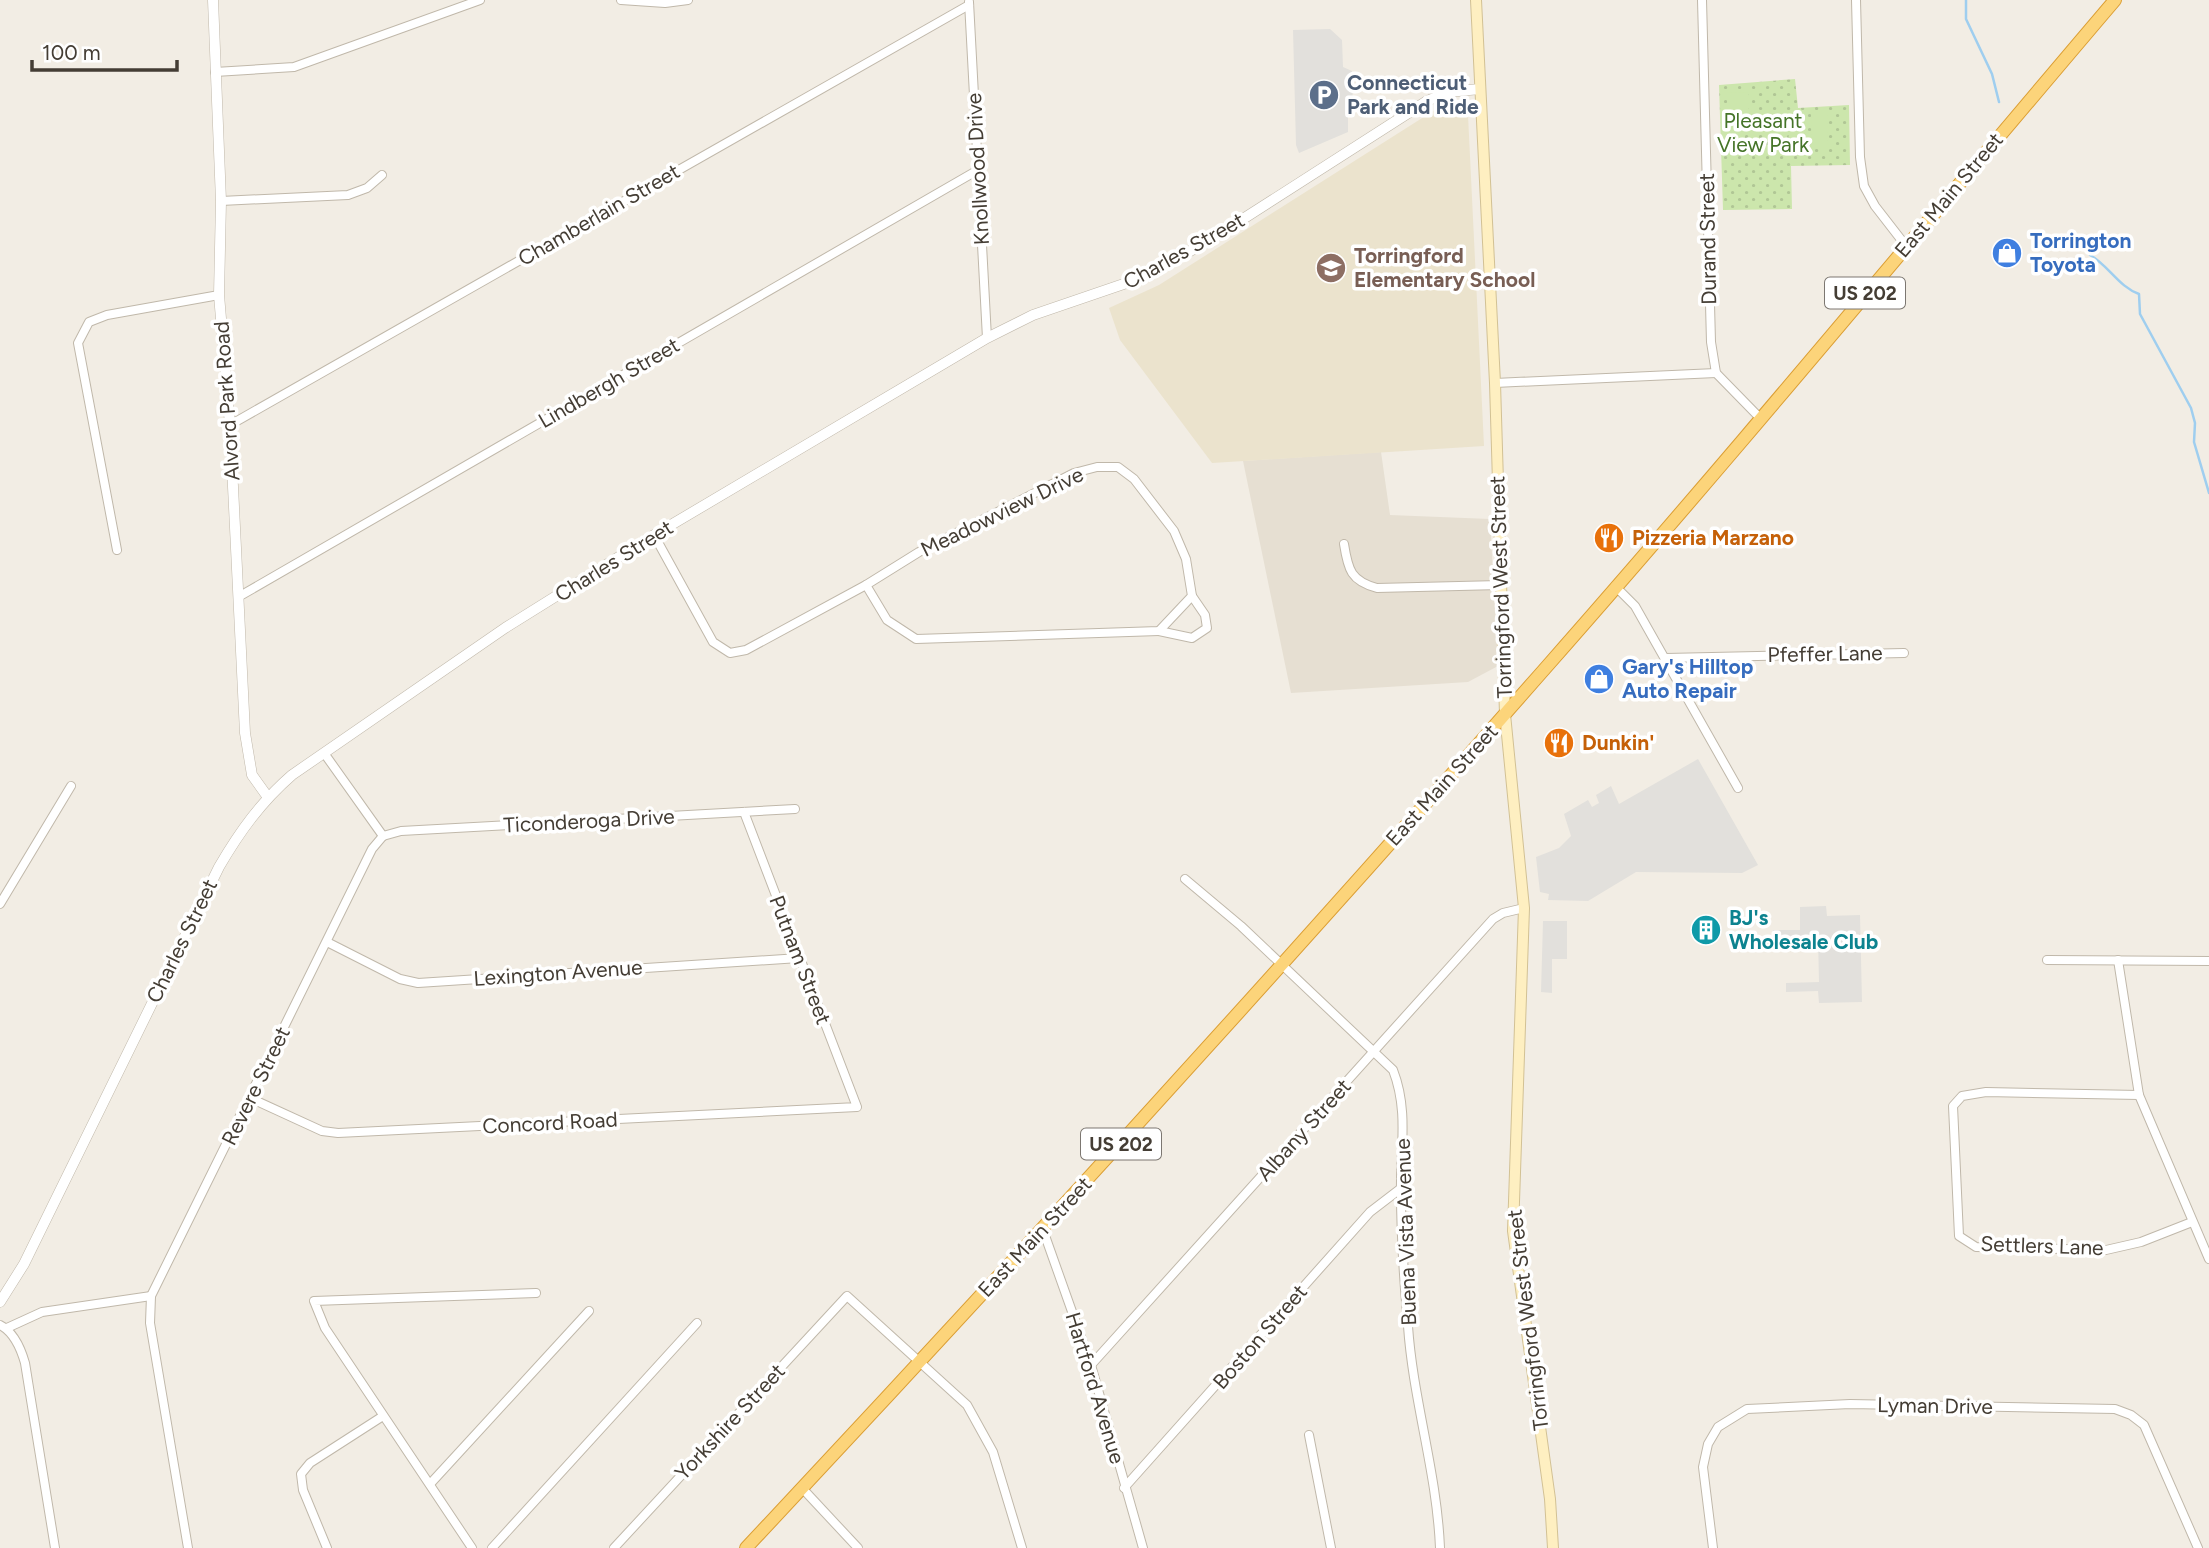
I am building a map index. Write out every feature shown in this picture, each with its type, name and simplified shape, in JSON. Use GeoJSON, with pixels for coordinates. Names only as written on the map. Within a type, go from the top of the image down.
{"type":"FeatureCollection","features":[{"type":"Feature","properties":{"kind":"highway","name":"East Main Street"},"geometry":{"type":"LineString","coordinates":[[746,1548],[919,1359],[1043,1230],[1505,714],[2115,0]]}},
{"type":"Feature","properties":{"kind":"main road","name":"Torringford West Street"},"geometry":{"type":"LineString","coordinates":[[1476,0],[1495,383],[1505,714],[1524,908],[1513,1231],[1550,1499],[1553,1548]]}},
{"type":"Feature","properties":{"kind":"street","name":"Alvord Park Road"},"geometry":{"type":"LineString","coordinates":[[213,0],[221,201],[219,295],[230,425],[245,733],[252,775],[267,796]]}},
{"type":"Feature","properties":{"kind":"street"},"geometry":{"type":"LineString","coordinates":[[215,72],[294,67],[480,0]]}},
{"type":"Feature","properties":{"kind":"street"},"geometry":{"type":"LineString","coordinates":[[621,0],[665,4],[688,0]]}},
{"type":"Feature","properties":{"kind":"street","name":"Durand Street"},"geometry":{"type":"LineString","coordinates":[[1702,0],[1711,342],[1716,373]]}},
{"type":"Feature","properties":{"kind":"street"},"geometry":{"type":"LineString","coordinates":[[1856,0],[1860,157],[1864,186],[1875,206],[1906,246]]}},
{"type":"Feature","properties":{"kind":"street","name":"Knollwood Drive"},"geometry":{"type":"LineString","coordinates":[[969,3],[987,338]]}},
{"type":"Feature","properties":{"kind":"street","name":"Chamberlain Street"},"geometry":{"type":"LineString","coordinates":[[230,425],[969,3]]}},
{"type":"Feature","properties":{"kind":"street","name":"Charles Street"},"geometry":{"type":"LineString","coordinates":[[0,1302],[29,1253],[219,867],[267,796],[324,753],[505,628],[654,535],[987,338],[1033,315],[1147,276],[1218,235],[1427,101],[1448,92],[1480,89]]}},
{"type":"Feature","properties":{"kind":"street","name":"Lindbergh Street"},"geometry":{"type":"LineString","coordinates":[[240,596],[978,170]]}},
{"type":"Feature","properties":{"kind":"street"},"geometry":{"type":"LineString","coordinates":[[221,201],[348,195],[367,188],[382,175]]}},
{"type":"Feature","properties":{"kind":"street"},"geometry":{"type":"LineString","coordinates":[[117,550],[78,343],[89,323],[107,315],[219,295]]}},
{"type":"Feature","properties":{"kind":"street"},"geometry":{"type":"LineString","coordinates":[[1495,383],[1716,373],[1760,418]]}},
{"type":"Feature","properties":{"kind":"street","name":"Meadowview Drive"},"geometry":{"type":"LineString","coordinates":[[654,535],[713,642],[730,653],[746,650],[866,585],[919,552],[1074,473],[1097,467],[1118,467],[1134,479],[1174,531],[1186,559],[1192,596],[1205,615],[1207,628],[1192,638],[1159,631],[916,639],[887,620],[866,585]]}},
{"type":"Feature","properties":{"kind":"street"},"geometry":{"type":"LineString","coordinates":[[1344,544],[1348,572],[1361,584],[1377,589],[1500,585]]}},
{"type":"Feature","properties":{"kind":"street"},"geometry":{"type":"LineString","coordinates":[[1615,586],[1635,606],[1738,788]]}},
{"type":"Feature","properties":{"kind":"street"},"geometry":{"type":"LineString","coordinates":[[1159,631],[1192,596]]}},
{"type":"Feature","properties":{"kind":"street","name":"Pfeffer Lane"},"geometry":{"type":"LineString","coordinates":[[1666,658],[1904,653]]}},
{"type":"Feature","properties":{"kind":"street"},"geometry":{"type":"LineString","coordinates":[[324,753],[383,836]]}},
{"type":"Feature","properties":{"kind":"street"},"geometry":{"type":"LineString","coordinates":[[0,904],[71,786]]}},
{"type":"Feature","properties":{"kind":"street","name":"Ticonderoga Drive"},"geometry":{"type":"LineString","coordinates":[[383,836],[401,831],[794,809]]}},
{"type":"Feature","properties":{"kind":"street","name":"Putnam Street"},"geometry":{"type":"LineString","coordinates":[[744,813],[857,1107]]}},
{"type":"Feature","properties":{"kind":"street","name":"Revere Street"},"geometry":{"type":"LineString","coordinates":[[151,1296],[372,849],[383,836]]}},
{"type":"Feature","properties":{"kind":"street","name":"Buena Vista Avenue"},"geometry":{"type":"LineString","coordinates":[[1185,879],[1281,963],[1393,1070],[1401,1092],[1404,1146],[1400,1189],[1408,1329],[1438,1514],[1440,1548]]}},
{"type":"Feature","properties":{"kind":"street","name":"Albany Street"},"geometry":{"type":"LineString","coordinates":[[1091,1365],[1493,919],[1503,913],[1524,908]]}},
{"type":"Feature","properties":{"kind":"street","name":"Lexington Avenue"},"geometry":{"type":"LineString","coordinates":[[327,942],[400,979],[418,982],[799,958]]}},
{"type":"Feature","properties":{"kind":"street"},"geometry":{"type":"LineString","coordinates":[[2047,960],[2209,961]]}},
{"type":"Feature","properties":{"kind":"street"},"geometry":{"type":"LineString","coordinates":[[2118,960],[2139,1095],[2209,1259]]}},
{"type":"Feature","properties":{"kind":"street","name":"Settlers Lane"},"geometry":{"type":"LineString","coordinates":[[2139,1095],[1986,1092],[1962,1096],[1952,1106],[1959,1236],[1976,1247],[2106,1250],[2141,1242],[2192,1222]]}},
{"type":"Feature","properties":{"kind":"street","name":"Concord Road"},"geometry":{"type":"LineString","coordinates":[[250,1098],[322,1131],[338,1133],[857,1107]]}},
{"type":"Feature","properties":{"kind":"street","name":"Boston Street"},"geometry":{"type":"LineString","coordinates":[[1124,1488],[1370,1212],[1400,1189]]}},
{"type":"Feature","properties":{"kind":"street","name":"Hartford Avenue"},"geometry":{"type":"LineString","coordinates":[[1043,1230],[1091,1365],[1143,1548]]}},
{"type":"Feature","properties":{"kind":"street"},"geometry":{"type":"LineString","coordinates":[[472,1548],[325,1328],[314,1301],[536,1293]]}},
{"type":"Feature","properties":{"kind":"street"},"geometry":{"type":"LineString","coordinates":[[55,1548],[25,1363],[22,1351],[4,1327],[42,1312],[151,1296],[150,1323],[188,1548]]}},
{"type":"Feature","properties":{"kind":"street","name":"Yorkshire Street"},"geometry":{"type":"LineString","coordinates":[[614,1548],[847,1296],[919,1359]]}},
{"type":"Feature","properties":{"kind":"street"},"geometry":{"type":"LineString","coordinates":[[430,1484],[589,1311]]}},
{"type":"Feature","properties":{"kind":"street"},"geometry":{"type":"LineString","coordinates":[[492,1548],[697,1322]]}},
{"type":"Feature","properties":{"kind":"street"},"geometry":{"type":"LineString","coordinates":[[919,1359],[967,1405],[993,1452],[1022,1548]]}},
{"type":"Feature","properties":{"kind":"street","name":"Lyman Drive"},"geometry":{"type":"LineString","coordinates":[[1713,1548],[1703,1467],[1708,1444],[1717,1427],[1747,1409],[1850,1404],[2115,1409],[2131,1415],[2144,1425],[2198,1548]]}},
{"type":"Feature","properties":{"kind":"street"},"geometry":{"type":"LineString","coordinates":[[327,1548],[303,1490],[301,1474],[310,1463],[383,1416]]}},
{"type":"Feature","properties":{"kind":"street"},"geometry":{"type":"LineString","coordinates":[[1309,1435],[1331,1548]]}},
{"type":"Feature","properties":{"kind":"street"},"geometry":{"type":"LineString","coordinates":[[802,1488],[858,1548]]}},
{"type":"Feature","properties":{"kind":"shaded area","name":"Connecticut Park and Ride"},"geometry":{"type":"Polygon","coordinates":[[[1330,29],[1342,40],[1343,67],[1352,71],[1353,111],[1348,114],[1348,132],[1299,153],[1296,145],[1293,30],[1330,29]]]}},
{"type":"Feature","properties":{"kind":"shaded area","name":"Torringford Elementary School"},"geometry":{"type":"Polygon","coordinates":[[[1449,101],[1462,104],[1468,115],[1484,446],[1212,463],[1120,340],[1109,308],[1159,285],[1449,101]]]}},
{"type":"Feature","properties":{"kind":"shaded area"},"geometry":{"type":"Polygon","coordinates":[[[1381,452],[1390,515],[1490,519],[1498,666],[1468,682],[1291,693],[1243,461],[1381,452]]]}},
{"type":"Feature","properties":{"kind":"shaded area"},"geometry":{"type":"Polygon","coordinates":[[[1698,759],[1758,865],[1742,873],[1636,872],[1588,901],[1548,900],[1549,894],[1540,892],[1536,857],[1559,848],[1571,836],[1564,814],[1588,800],[1592,807],[1599,803],[1596,795],[1611,786],[1619,804],[1698,759]]]}},
{"type":"Feature","properties":{"kind":"shaded area"},"geometry":{"type":"Polygon","coordinates":[[[1826,906],[1827,916],[1860,915],[1862,1002],[1819,1003],[1818,991],[1786,992],[1786,983],[1819,982],[1818,937],[1773,938],[1773,930],[1800,930],[1800,907],[1826,906]]]}},
{"type":"Feature","properties":{"kind":"shaded area"},"geometry":{"type":"Polygon","coordinates":[[[1543,921],[1567,921],[1567,959],[1552,959],[1552,993],[1541,992],[1543,921]]]}},
{"type":"Feature","properties":{"kind":"green space","name":"Pleasant View Park"},"geometry":{"type":"Polygon","coordinates":[[[1795,79],[1798,108],[1849,105],[1850,165],[1791,166],[1792,209],[1723,210],[1719,85],[1795,79]]]}},
{"type":"Feature","properties":{"kind":"green space"},"geometry":{"type":"Polygon","coordinates":[[[1727,92],[1748,93],[1748,116],[1727,116],[1727,92]]]}},
{"type":"Feature","properties":{"kind":"green space"},"geometry":{"type":"Polygon","coordinates":[[[1804,112],[1805,147],[1789,147],[1788,113],[1804,112]]]}},
{"type":"Feature","properties":{"kind":"green space"},"geometry":{"type":"Polygon","coordinates":[[[1811,112],[1827,112],[1828,146],[1812,146],[1811,112]]]}},
{"type":"Feature","properties":{"kind":"waterway"},"geometry":{"type":"LineString","coordinates":[[1966,0],[1966,19],[1992,74],[1999,102]]}},
{"type":"Feature","properties":{"kind":"waterway"},"geometry":{"type":"LineString","coordinates":[[2090,255],[2139,294],[2140,314],[2191,408],[2195,423],[2194,442],[2209,493]]}},
{"type":"Feature","properties":{"kind":"place","name":"Connecticut Park and Ride"},"geometry":{"type":"Point","coordinates":[1324,95]}},
{"type":"Feature","properties":{"kind":"place","name":"Torrington Toyota"},"geometry":{"type":"Point","coordinates":[2007,253]}},
{"type":"Feature","properties":{"kind":"place","name":"Torringford Elementary School"},"geometry":{"type":"Point","coordinates":[1331,268]}},
{"type":"Feature","properties":{"kind":"place","name":"Pizzeria Marzano"},"geometry":{"type":"Point","coordinates":[1609,538]}},
{"type":"Feature","properties":{"kind":"place","name":"Gary's Hilltop Auto Repair"},"geometry":{"type":"Point","coordinates":[1599,679]}},
{"type":"Feature","properties":{"kind":"place","name":"Dunkin'"},"geometry":{"type":"Point","coordinates":[1559,743]}},
{"type":"Feature","properties":{"kind":"place","name":"BJ's Wholesale Club"},"geometry":{"type":"Point","coordinates":[1706,930]}}]}
